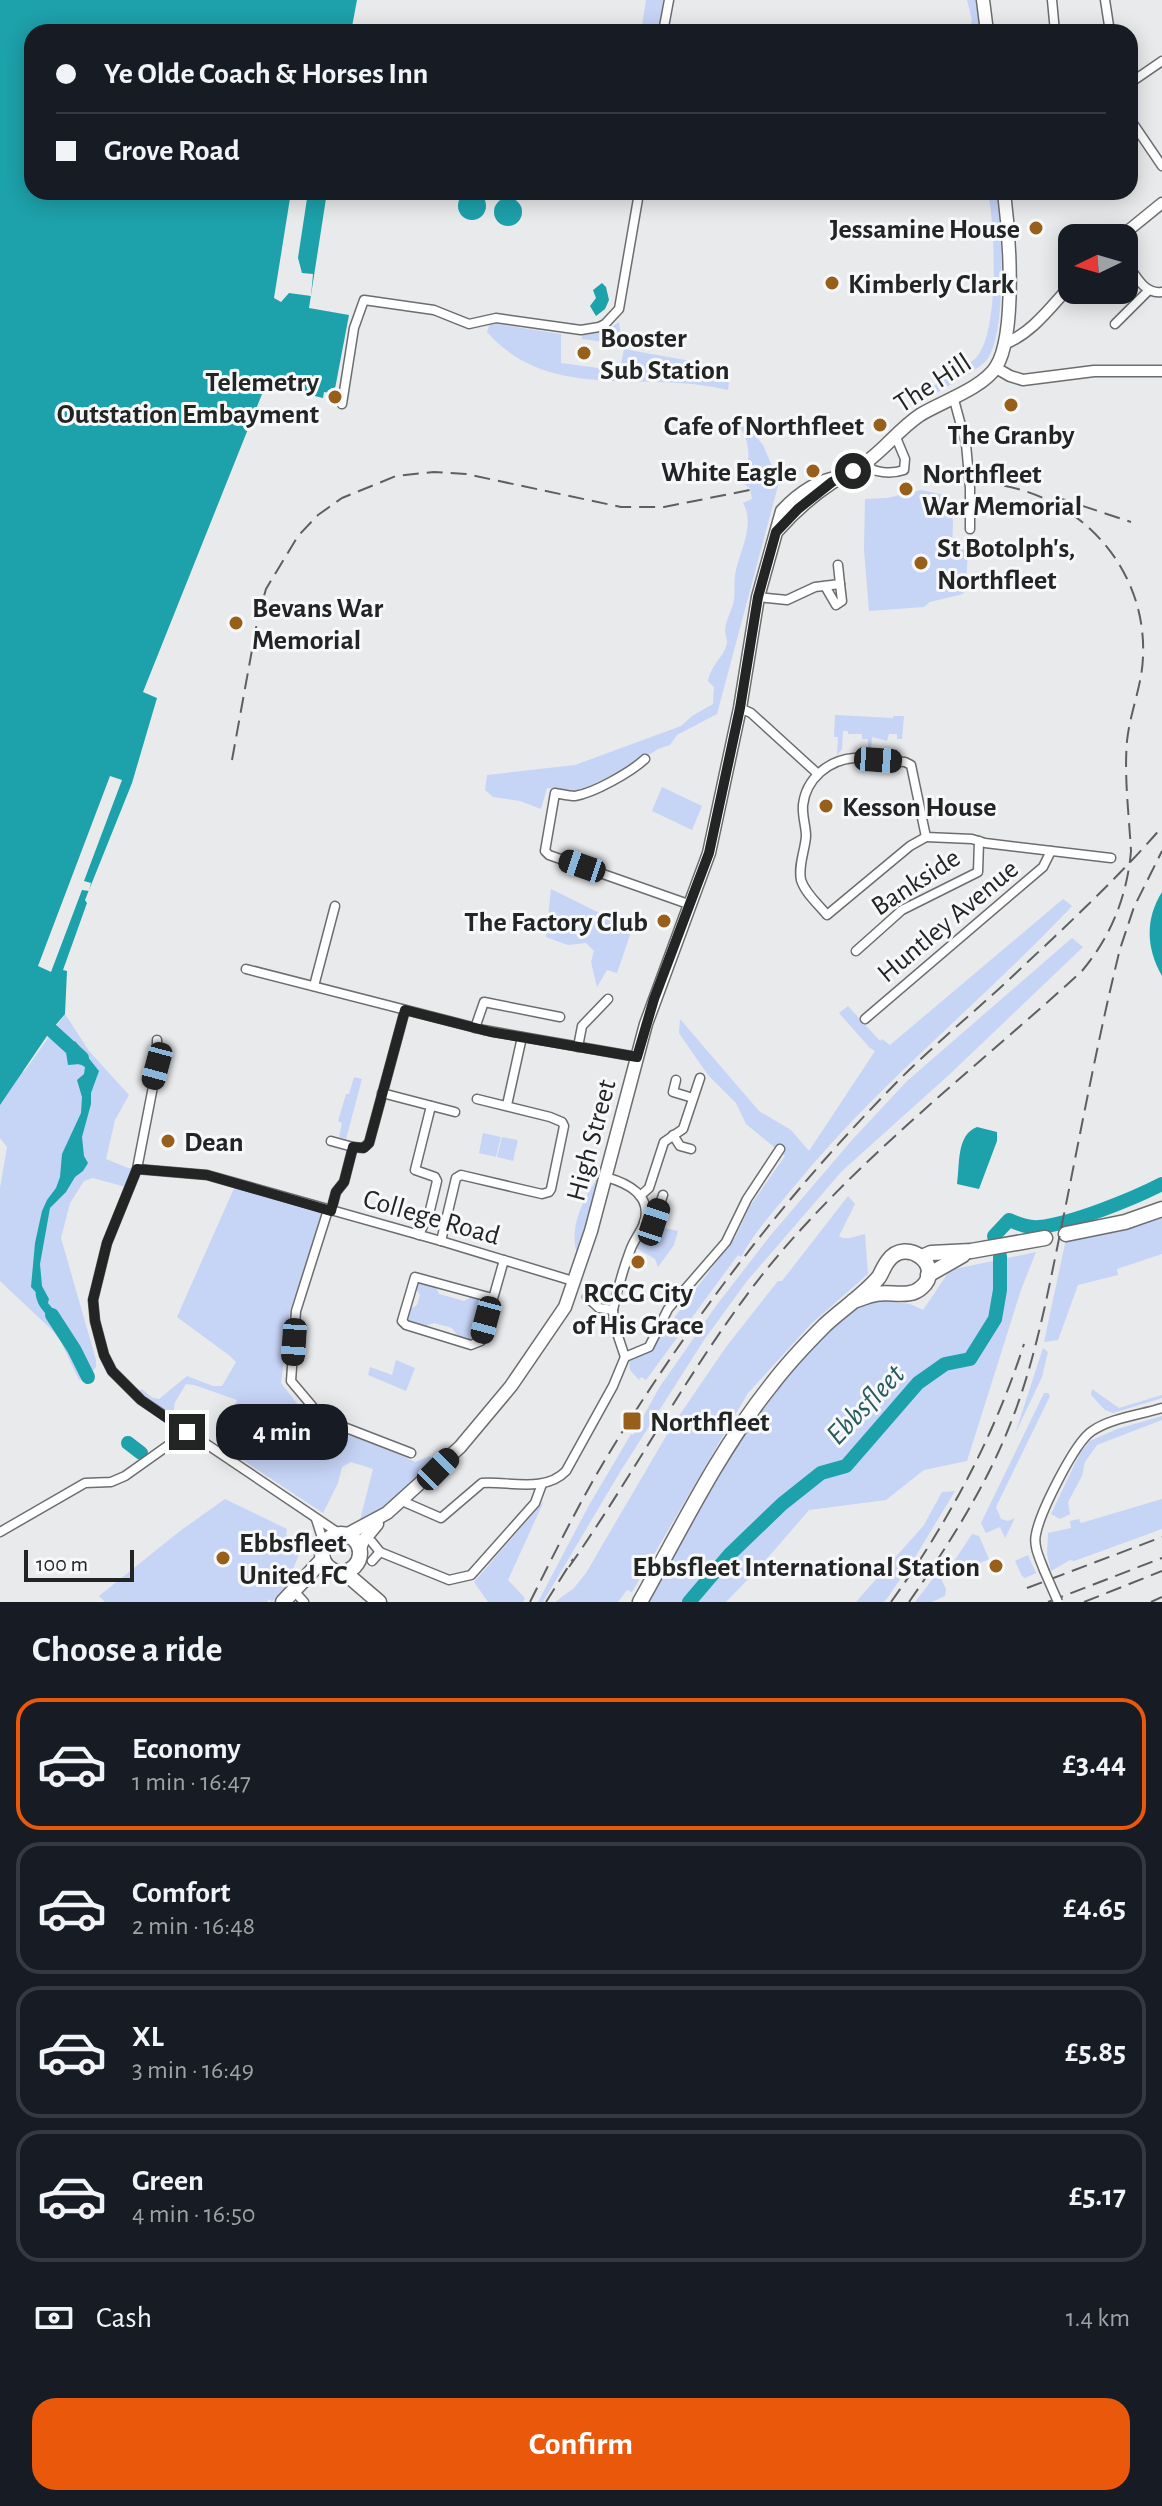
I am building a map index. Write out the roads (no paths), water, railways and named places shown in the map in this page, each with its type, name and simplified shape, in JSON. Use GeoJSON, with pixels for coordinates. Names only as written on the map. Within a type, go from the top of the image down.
{"type":"FeatureCollection","features":[{"type":"Feature","properties":{"kind":"main road"},"geometry":{"type":"LineString","coordinates":[[983,0],[986,24]]}},
{"type":"Feature","properties":{"kind":"main road"},"geometry":{"type":"LineString","coordinates":[[996,368],[1006,330],[1010,251],[1005,200]]}},
{"type":"Feature","properties":{"kind":"main road","name":"The Hill"},"geometry":{"type":"LineString","coordinates":[[798,509],[864,463],[919,416],[978,383],[996,368]]}},
{"type":"Feature","properties":{"kind":"main road"},"geometry":{"type":"LineString","coordinates":[[776,532],[782,511],[791,501],[826,479],[841,477]]}},
{"type":"Feature","properties":{"kind":"main road","name":"High Street"},"geometry":{"type":"LineString","coordinates":[[387,1513],[460,1447],[511,1386],[565,1307],[591,1231],[654,999],[709,853],[740,708],[758,597],[776,532],[798,509]]}},
{"type":"Feature","properties":{"kind":"main road"},"geometry":{"type":"LineString","coordinates":[[1066,1234],[1125,1222],[1162,1209]]}},
{"type":"Feature","properties":{"kind":"main road"},"geometry":{"type":"LineString","coordinates":[[922,1257],[931,1253],[971,1251],[1045,1238]]}},
{"type":"Feature","properties":{"kind":"main road"},"geometry":{"type":"LineString","coordinates":[[928,1275],[971,1251]]}},
{"type":"Feature","properties":{"kind":"main road"},"geometry":{"type":"LineString","coordinates":[[640,1602],[720,1461],[748,1416],[788,1364],[822,1328],[853,1301],[873,1284],[890,1258],[900,1252],[914,1252],[922,1257],[928,1267],[927,1282],[915,1292],[880,1293],[853,1301]]}},
{"type":"Feature","properties":{"kind":"main road"},"geometry":{"type":"LineString","coordinates":[[885,1268],[887,1283],[898,1293]]}},
{"type":"Feature","properties":{"kind":"main road"},"geometry":{"type":"LineString","coordinates":[[330,1561],[331,1537],[343,1535],[387,1513]]}},
{"type":"Feature","properties":{"kind":"main road"},"geometry":{"type":"LineString","coordinates":[[368,1591],[365,1554],[369,1532],[387,1513]]}},
{"type":"Feature","properties":{"kind":"main road"},"geometry":{"type":"LineString","coordinates":[[343,1535],[353,1539],[365,1554]]}},
{"type":"Feature","properties":{"kind":"main road"},"geometry":{"type":"LineString","coordinates":[[330,1561],[349,1570],[365,1554]]}},
{"type":"Feature","properties":{"kind":"main road"},"geometry":{"type":"LineString","coordinates":[[330,1561],[379,1602]]}},
{"type":"Feature","properties":{"kind":"main road"},"geometry":{"type":"LineString","coordinates":[[294,1598],[310,1572],[330,1561]]}},
{"type":"Feature","properties":{"kind":"street"},"geometry":{"type":"LineString","coordinates":[[664,24],[669,0]]}},
{"type":"Feature","properties":{"kind":"street"},"geometry":{"type":"LineString","coordinates":[[1052,0],[1054,24]]}},
{"type":"Feature","properties":{"kind":"street"},"geometry":{"type":"LineString","coordinates":[[1105,0],[1109,24]]}},
{"type":"Feature","properties":{"kind":"street"},"geometry":{"type":"LineString","coordinates":[[1138,78],[1162,61]]}},
{"type":"Feature","properties":{"kind":"street"},"geometry":{"type":"LineString","coordinates":[[1138,132],[1162,166]]}},
{"type":"Feature","properties":{"kind":"street"},"geometry":{"type":"LineString","coordinates":[[342,404],[354,328],[364,300],[434,310],[469,324],[496,318],[579,330],[599,327],[610,320],[619,309],[638,200]]}},
{"type":"Feature","properties":{"kind":"street"},"geometry":{"type":"LineString","coordinates":[[1136,224],[1162,203]]}},
{"type":"Feature","properties":{"kind":"street"},"geometry":{"type":"LineString","coordinates":[[1138,278],[1148,291],[1162,292]]}},
{"type":"Feature","properties":{"kind":"street"},"geometry":{"type":"LineString","coordinates":[[1115,324],[1148,291]]}},
{"type":"Feature","properties":{"kind":"street"},"geometry":{"type":"LineString","coordinates":[[1004,344],[1020,337],[1058,299]]}},
{"type":"Feature","properties":{"kind":"street"},"geometry":{"type":"LineString","coordinates":[[1006,330],[1023,333]]}},
{"type":"Feature","properties":{"kind":"street"},"geometry":{"type":"LineString","coordinates":[[996,368],[1022,380],[1094,371],[1162,371]]}},
{"type":"Feature","properties":{"kind":"street"},"geometry":{"type":"LineString","coordinates":[[953,396],[966,444],[970,529]]}},
{"type":"Feature","properties":{"kind":"street","name":"The Hill"},"geometry":{"type":"LineString","coordinates":[[864,463],[874,471],[904,470],[905,459],[895,435]]}},
{"type":"Feature","properties":{"kind":"street"},"geometry":{"type":"LineString","coordinates":[[825,586],[836,605],[842,601],[838,565]]}},
{"type":"Feature","properties":{"kind":"street"},"geometry":{"type":"LineString","coordinates":[[758,597],[787,600],[825,586],[840,584]]}},
{"type":"Feature","properties":{"kind":"street"},"geometry":{"type":"LineString","coordinates":[[740,708],[752,714],[818,774]]}},
{"type":"Feature","properties":{"kind":"street"},"geometry":{"type":"LineString","coordinates":[[645,759],[636,767],[590,790],[573,796],[555,793],[545,849],[548,854],[691,905]]}},
{"type":"Feature","properties":{"kind":"street"},"geometry":{"type":"LineString","coordinates":[[926,837],[914,770],[908,763],[848,759],[826,767],[808,789],[804,801],[806,839],[800,872],[806,890],[827,915],[910,846],[926,837],[1111,858]]}},
{"type":"Feature","properties":{"kind":"street","name":"Bankside"},"geometry":{"type":"LineString","coordinates":[[856,951],[902,910],[978,872],[979,841]]}},
{"type":"Feature","properties":{"kind":"street","name":"Huntley Avenue"},"geometry":{"type":"LineString","coordinates":[[865,1019],[1042,869],[1051,851]]}},
{"type":"Feature","properties":{"kind":"street"},"geometry":{"type":"LineString","coordinates":[[314,986],[335,906]]}},
{"type":"Feature","properties":{"kind":"street"},"geometry":{"type":"LineString","coordinates":[[246,969],[475,1028],[637,1057]]}},
{"type":"Feature","properties":{"kind":"street"},"geometry":{"type":"LineString","coordinates":[[578,1047],[581,1027],[608,999]]}},
{"type":"Feature","properties":{"kind":"street"},"geometry":{"type":"LineString","coordinates":[[475,1028],[484,1002],[560,1017]]}},
{"type":"Feature","properties":{"kind":"street"},"geometry":{"type":"LineString","coordinates":[[331,1141],[364,1148],[369,1143],[405,1010]]}},
{"type":"Feature","properties":{"kind":"street"},"geometry":{"type":"LineString","coordinates":[[507,1105],[522,1037]]}},
{"type":"Feature","properties":{"kind":"street"},"geometry":{"type":"LineString","coordinates":[[157,1040],[157,1066],[137,1169],[107,1243],[93,1300],[104,1355],[112,1371],[141,1400],[343,1535]]}},
{"type":"Feature","properties":{"kind":"street"},"geometry":{"type":"LineString","coordinates":[[640,1196],[649,1188],[663,1144],[683,1129],[700,1078]]}},
{"type":"Feature","properties":{"kind":"street"},"geometry":{"type":"LineString","coordinates":[[676,1080],[673,1092],[693,1098]]}},
{"type":"Feature","properties":{"kind":"street"},"geometry":{"type":"LineString","coordinates":[[382,1093],[455,1112]]}},
{"type":"Feature","properties":{"kind":"street"},"geometry":{"type":"LineString","coordinates":[[441,1241],[456,1178],[461,1175],[542,1194],[549,1192],[564,1126],[562,1122],[477,1099]]}},
{"type":"Feature","properties":{"kind":"street"},"geometry":{"type":"LineString","coordinates":[[419,1235],[437,1182],[435,1177],[415,1170],[431,1106]]}},
{"type":"Feature","properties":{"kind":"street"},"geometry":{"type":"LineString","coordinates":[[673,1135],[680,1146],[691,1149]]}},
{"type":"Feature","properties":{"kind":"street"},"geometry":{"type":"LineString","coordinates":[[353,1147],[344,1182],[329,1210],[296,1311],[291,1381],[323,1419],[411,1453]]}},
{"type":"Feature","properties":{"kind":"street"},"geometry":{"type":"LineString","coordinates":[[625,1357],[649,1347],[668,1309],[726,1242],[747,1199],[780,1149]]}},
{"type":"Feature","properties":{"kind":"street","name":"College Road"},"geometry":{"type":"LineString","coordinates":[[137,1169],[207,1175],[573,1281]]}},
{"type":"Feature","properties":{"kind":"street"},"geometry":{"type":"LineString","coordinates":[[402,1501],[440,1518],[482,1483],[542,1484],[559,1478],[566,1471],[613,1386],[625,1357],[614,1324],[613,1310],[630,1249],[644,1222],[645,1206],[640,1196],[629,1185],[606,1177]]}},
{"type":"Feature","properties":{"kind":"street"},"geometry":{"type":"LineString","coordinates":[[644,1222],[654,1222],[663,1195]]}},
{"type":"Feature","properties":{"kind":"street"},"geometry":{"type":"LineString","coordinates":[[492,1298],[415,1277],[402,1321],[406,1325],[471,1345],[477,1344],[481,1341],[504,1260]]}},
{"type":"Feature","properties":{"kind":"street"},"geometry":{"type":"LineString","coordinates":[[587,1297],[599,1308],[613,1310]]}},
{"type":"Feature","properties":{"kind":"street"},"geometry":{"type":"LineString","coordinates":[[1058,1602],[1036,1550],[1035,1535],[1063,1474],[1082,1439],[1103,1425],[1162,1408]]}},
{"type":"Feature","properties":{"kind":"street"},"geometry":{"type":"LineString","coordinates":[[0,1532],[85,1483],[111,1482],[125,1476],[187,1432]]}},
{"type":"Feature","properties":{"kind":"street"},"geometry":{"type":"LineString","coordinates":[[365,1554],[380,1552],[449,1580],[471,1575],[535,1503],[542,1484]]}},
{"type":"Feature","properties":{"kind":"street"},"geometry":{"type":"LineString","coordinates":[[314,1516],[330,1561]]}},
{"type":"Feature","properties":{"kind":"water"},"geometry":{"type":"Polygon","coordinates":[[[0,0],[357,0],[352,24],[24,24],[24,200],[326,200],[309,308],[349,315],[334,394],[324,392],[323,398],[266,384],[143,692],[157,698],[132,783],[85,900],[87,903],[63,970],[67,971],[65,1014],[0,1105],[0,0]]]}},
{"type":"Feature","properties":{"kind":"water"},"geometry":{"type":"Polygon","coordinates":[[[460,200],[485,201],[485,211],[477,219],[467,219],[459,211],[460,200]]]}},
{"type":"Feature","properties":{"kind":"water"},"geometry":{"type":"Polygon","coordinates":[[[501,200],[515,200],[521,207],[521,217],[513,225],[503,225],[495,217],[495,207],[501,200]]]}},
{"type":"Feature","properties":{"kind":"water"},"geometry":{"type":"Polygon","coordinates":[[[602,283],[609,300],[605,309],[596,316],[590,306],[596,298],[593,290],[602,283]]]}},
{"type":"Feature","properties":{"kind":"water"},"geometry":{"type":"Polygon","coordinates":[[[1162,892],[1162,976],[1150,944],[1150,923],[1162,892]]]}},
{"type":"Feature","properties":{"kind":"water"},"geometry":{"type":"Polygon","coordinates":[[[75,1041],[99,1071],[82,1137],[88,1163],[50,1208],[40,1264],[42,1286],[48,1303],[61,1319],[64,1329],[57,1330],[31,1287],[42,1211],[56,1188],[62,1154],[81,1113],[82,1097],[77,1080],[84,1074],[85,1067],[68,1065],[66,1052],[75,1041]]]}},
{"type":"Feature","properties":{"kind":"water"},"geometry":{"type":"Polygon","coordinates":[[[977,1127],[997,1132],[997,1141],[979,1189],[957,1184],[962,1144],[970,1131],[977,1127]]]}},
{"type":"Feature","properties":{"kind":"waterway","name":"Ebbsfleet"},"geometry":{"type":"LineString","coordinates":[[38,1018],[82,1058]]}},
{"type":"Feature","properties":{"kind":"waterway","name":"Ebbsfleet"},"geometry":{"type":"LineString","coordinates":[[994,1236],[1009,1220],[1031,1227],[1052,1225],[1102,1210],[1162,1184]]}},
{"type":"Feature","properties":{"kind":"waterway","name":"Ebbsfleet"},"geometry":{"type":"LineString","coordinates":[[689,1602],[730,1554],[782,1504],[821,1473],[846,1466],[918,1383],[945,1364],[970,1359],[995,1319],[1000,1290],[1000,1256]]}},
{"type":"Feature","properties":{"kind":"waterway","name":"Ebbsfleet"},"geometry":{"type":"LineString","coordinates":[[52,1315],[88,1377]]}},
{"type":"Feature","properties":{"kind":"waterway","name":"Ebbsfleet"},"geometry":{"type":"LineString","coordinates":[[128,1443],[141,1453]]}},
{"type":"Feature","properties":{"kind":"railway"},"geometry":{"type":"LineString","coordinates":[[232,760],[266,589],[298,536],[318,515],[342,498],[396,476],[434,472],[466,474],[621,507],[664,507],[750,490]]}},
{"type":"Feature","properties":{"kind":"railway"},"geometry":{"type":"LineString","coordinates":[[569,1567],[689,1379],[766,1270],[839,1189],[878,1152],[1082,971],[1116,915],[1126,884],[1131,851],[1126,782],[1127,741],[1143,657],[1141,625],[1134,596],[1122,568],[1083,523],[1058,506],[1030,493],[1000,485]]}},
{"type":"Feature","properties":{"kind":"railway"},"geometry":{"type":"LineString","coordinates":[[1059,498],[1131,522]]}},
{"type":"Feature","properties":{"kind":"railway"},"geometry":{"type":"LineString","coordinates":[[530,1602],[593,1481],[647,1393],[713,1299],[784,1208],[900,1079],[1072,920],[1162,827]]}},
{"type":"Feature","properties":{"kind":"railway"},"geometry":{"type":"LineString","coordinates":[[909,1602],[980,1490],[1021,1394],[1046,1300],[1120,949],[1134,907],[1162,851]]}},
{"type":"Feature","properties":{"kind":"railway"},"geometry":{"type":"LineString","coordinates":[[891,1602],[932,1541],[968,1478],[999,1412],[1024,1344]]}},
{"type":"Feature","properties":{"kind":"railway"},"geometry":{"type":"LineString","coordinates":[[1027,1588],[1162,1537]]}},
{"type":"Feature","properties":{"kind":"railway"},"geometry":{"type":"LineString","coordinates":[[1048,1602],[1162,1558]]}},
{"type":"Feature","properties":{"kind":"railway"},"geometry":{"type":"LineString","coordinates":[[546,1602],[573,1559]]}},
{"type":"Feature","properties":{"kind":"railway"},"geometry":{"type":"LineString","coordinates":[[1084,1602],[1162,1571]]}},
{"type":"Feature","properties":{"kind":"railway"},"geometry":{"type":"LineString","coordinates":[[1151,1602],[1162,1597]]}},
{"type":"Feature","properties":{"kind":"place","name":"Jessamine House"},"geometry":{"type":"Point","coordinates":[1036,228]}},
{"type":"Feature","properties":{"kind":"place","name":"Kimberly Clark"},"geometry":{"type":"Point","coordinates":[832,283]}},
{"type":"Feature","properties":{"kind":"place","name":"Booster Sub Station"},"geometry":{"type":"Point","coordinates":[584,353]}},
{"type":"Feature","properties":{"kind":"place","name":"Telemetry Outstation Embayment"},"geometry":{"type":"Point","coordinates":[335,397]}},
{"type":"Feature","properties":{"kind":"place","name":"The Granby"},"geometry":{"type":"Point","coordinates":[1011,405]}},
{"type":"Feature","properties":{"kind":"place","name":"Cafe of Northfleet"},"geometry":{"type":"Point","coordinates":[880,425]}},
{"type":"Feature","properties":{"kind":"place","name":"White Eagle"},"geometry":{"type":"Point","coordinates":[813,471]}},
{"type":"Feature","properties":{"kind":"place","name":"Northfleet War Memorial"},"geometry":{"type":"Point","coordinates":[906,489]}},
{"type":"Feature","properties":{"kind":"place","name":"St Botolph's, Northfleet"},"geometry":{"type":"Point","coordinates":[921,563]}},
{"type":"Feature","properties":{"kind":"place","name":"Bevans War Memorial"},"geometry":{"type":"Point","coordinates":[236,623]}},
{"type":"Feature","properties":{"kind":"place","name":"Kesson House"},"geometry":{"type":"Point","coordinates":[826,806]}},
{"type":"Feature","properties":{"kind":"place","name":"The Factory Club"},"geometry":{"type":"Point","coordinates":[664,921]}},
{"type":"Feature","properties":{"kind":"place","name":"Dean"},"geometry":{"type":"Point","coordinates":[168,1141]}},
{"type":"Feature","properties":{"kind":"place","name":"RCCG City of His Grace"},"geometry":{"type":"Point","coordinates":[638,1262]}},
{"type":"Feature","properties":{"kind":"place","name":"Northfleet"},"geometry":{"type":"Point","coordinates":[632,1421]}},
{"type":"Feature","properties":{"kind":"place","name":"Ebbsfleet United FC"},"geometry":{"type":"Point","coordinates":[223,1558]}},
{"type":"Feature","properties":{"kind":"place","name":"Ebbsfleet International Station"},"geometry":{"type":"Point","coordinates":[996,1566]}}]}
